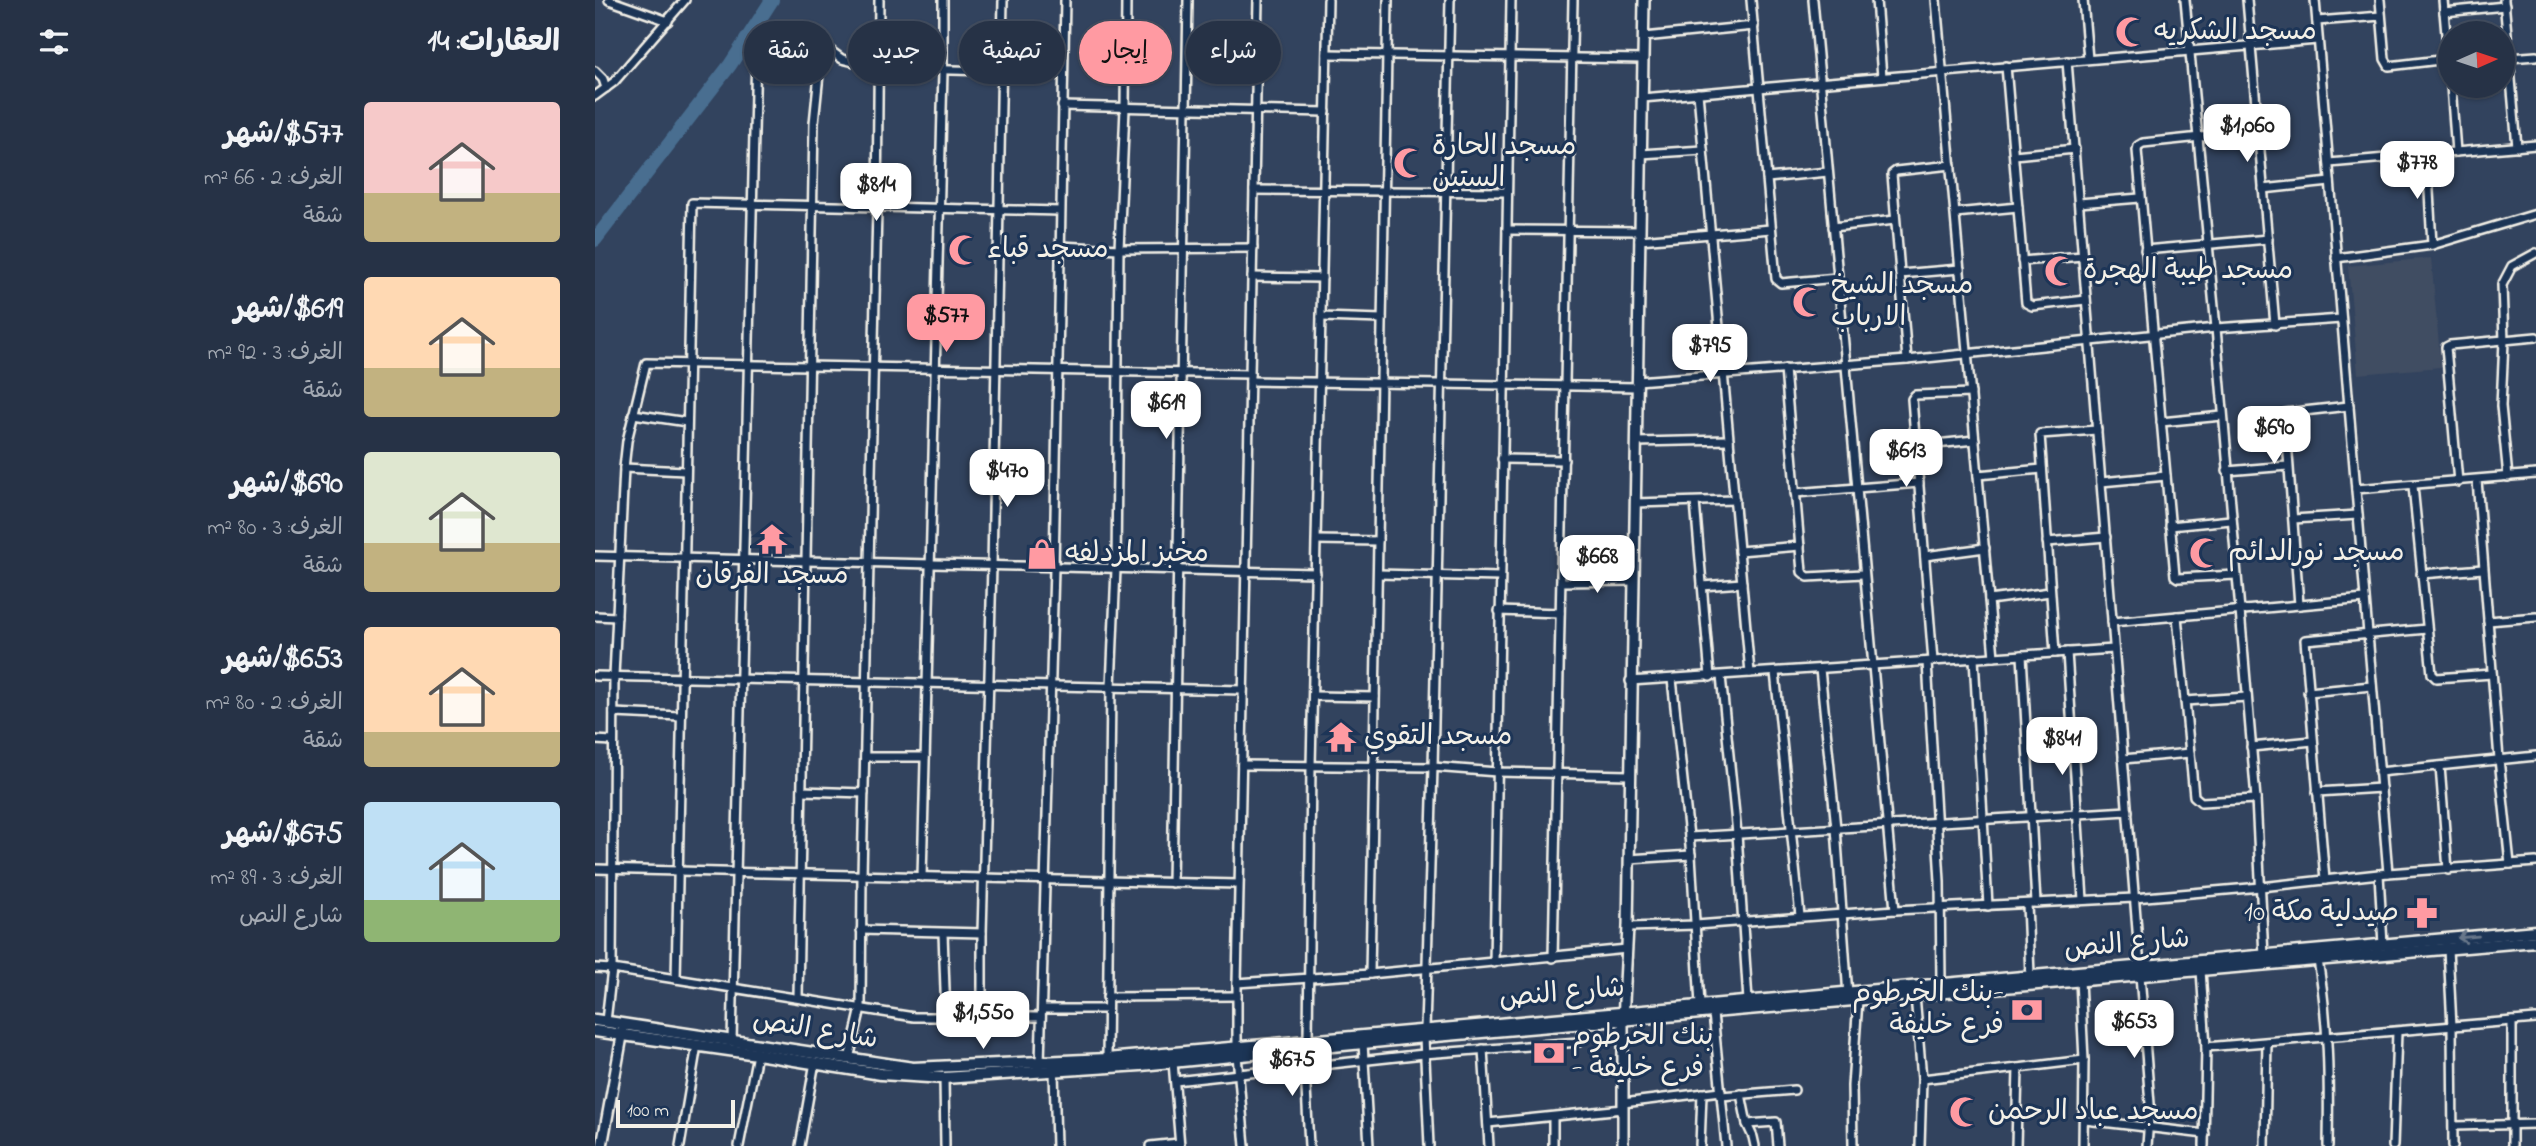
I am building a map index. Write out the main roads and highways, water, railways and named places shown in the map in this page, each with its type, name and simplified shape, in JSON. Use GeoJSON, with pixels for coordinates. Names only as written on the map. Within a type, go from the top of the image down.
{"type":"FeatureCollection","features":[{"type":"Feature","properties":{"kind":"main road","name":"شارع النص"},"geometry":{"type":"LineString","coordinates":[[1306,1044],[1363,1044],[1425,1033],[1581,1024],[1700,1005],[1748,1001],[1915,995],[2030,975],[2201,970],[2383,945],[2536,931]]}},
{"type":"Feature","properties":{"kind":"main road","name":"شارع النص"},"geometry":{"type":"LineString","coordinates":[[595,1031],[623,1029],[732,1041],[913,1068],[936,1068],[1237,1050],[1623,1016],[1713,1013],[1851,998],[1941,983],[1961,986],[2080,980],[2264,956],[2448,949],[2536,941]]}},
{"type":"Feature","properties":{"kind":"main road","name":"شارع النص"},"geometry":{"type":"LineString","coordinates":[[601,1021],[623,1029],[697,1045],[881,1074],[944,1078],[1173,1062],[1237,1050]]}},
{"type":"Feature","properties":{"kind":"waterway"},"geometry":{"type":"LineString","coordinates":[[595,240],[730,65],[772,0]]}},
{"type":"Feature","properties":{"kind":"place","name":"مسجد الشكريه"},"geometry":{"type":"Point","coordinates":[2131,32]}},
{"type":"Feature","properties":{"kind":"place","name":"مسجد الحارة الستين"},"geometry":{"type":"Point","coordinates":[1409,163]}},
{"type":"Feature","properties":{"kind":"place","name":"مسجد قباء"},"geometry":{"type":"Point","coordinates":[964,250]}},
{"type":"Feature","properties":{"kind":"place","name":"مسجد طيبة الهجرة"},"geometry":{"type":"Point","coordinates":[2060,271]}},
{"type":"Feature","properties":{"kind":"place","name":"مسجد الشيخ الارباب"},"geometry":{"type":"Point","coordinates":[1808,302]}},
{"type":"Feature","properties":{"kind":"place","name":"مسجد الفرقان"},"geometry":{"type":"Point","coordinates":[772,539]}},
{"type":"Feature","properties":{"kind":"place","name":"مسجد نورالدائم"},"geometry":{"type":"Point","coordinates":[2205,553]}},
{"type":"Feature","properties":{"kind":"place","name":"مخبز المزدلفه"},"geometry":{"type":"Point","coordinates":[1042,554]}},
{"type":"Feature","properties":{"kind":"place","name":"مسجد التقوي"},"geometry":{"type":"Point","coordinates":[1341,737]}},
{"type":"Feature","properties":{"kind":"place","name":"صيدلية مكة 10"},"geometry":{"type":"Point","coordinates":[2422,913]}},
{"type":"Feature","properties":{"kind":"place","name":"بنك الخرطوم- فرع خليفة"},"geometry":{"type":"Point","coordinates":[2027,1010]}},
{"type":"Feature","properties":{"kind":"place","name":"بنك الخرطوم - فرع خليفة"},"geometry":{"type":"Point","coordinates":[1549,1053]}},
{"type":"Feature","properties":{"kind":"place","name":"مسجد عباد الرحمن"},"geometry":{"type":"Point","coordinates":[1965,1112]}}]}
